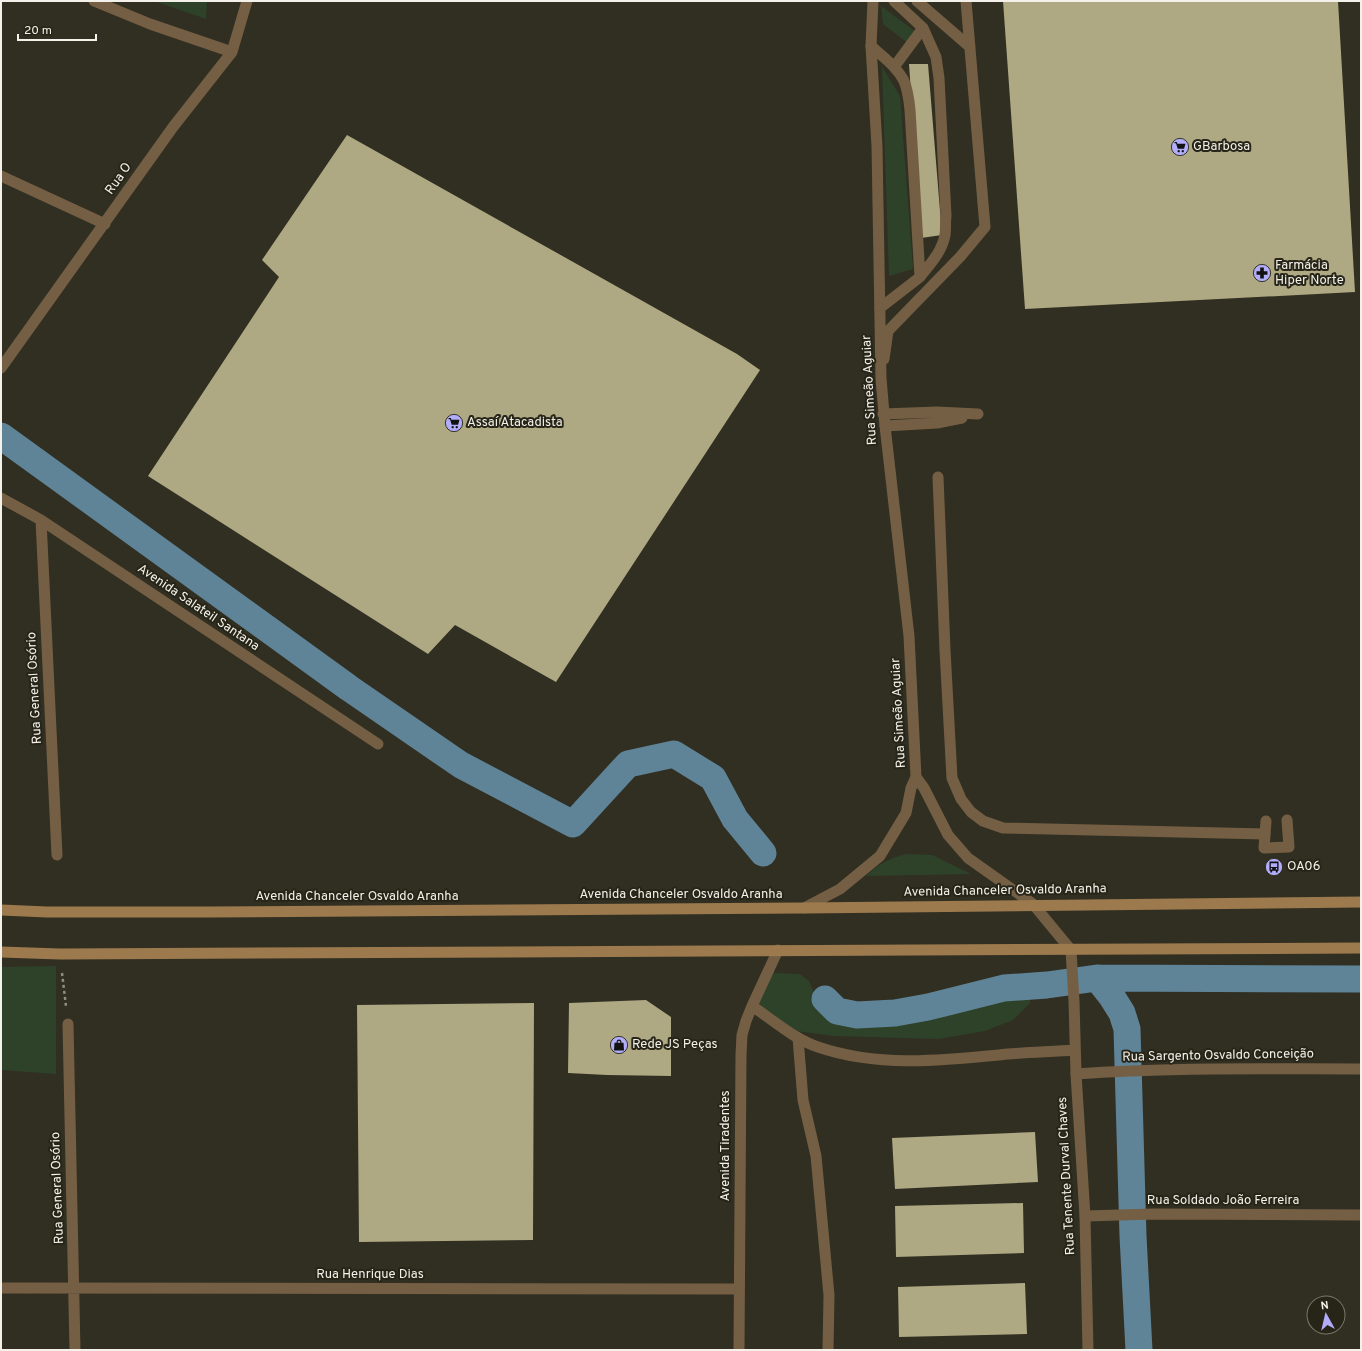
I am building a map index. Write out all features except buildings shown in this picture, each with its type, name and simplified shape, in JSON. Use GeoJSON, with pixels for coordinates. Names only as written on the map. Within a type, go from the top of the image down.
{"type":"FeatureCollection","features":[{"type":"Feature","properties":{"kind":"main road","name":"Avenida Chanceler Osvaldo Aranha"},"geometry":{"type":"LineString","coordinates":[[1,910],[46,912],[209,912],[1361,902]]}},
{"type":"Feature","properties":{"kind":"main road"},"geometry":{"type":"LineString","coordinates":[[1,952],[60,954],[1361,948]]}},
{"type":"Feature","properties":{"kind":"street"},"geometry":{"type":"LineString","coordinates":[[94,1],[150,24],[232,52]]}},
{"type":"Feature","properties":{"kind":"street","name":"Rua O"},"geometry":{"type":"LineString","coordinates":[[1,368],[173,127],[232,52],[246,1]]}},
{"type":"Feature","properties":{"kind":"street","name":"Rua Simeão Aguiar"},"geometry":{"type":"LineString","coordinates":[[872,1],[871,46],[877,146],[883,414],[909,636],[916,777]]}},
{"type":"Feature","properties":{"kind":"street"},"geometry":{"type":"LineString","coordinates":[[880,308],[920,277],[940,249],[945,236],[946,216],[940,78],[936,57],[923,28],[894,1]]}},
{"type":"Feature","properties":{"kind":"street"},"geometry":{"type":"LineString","coordinates":[[917,1],[970,47]]}},
{"type":"Feature","properties":{"kind":"street"},"geometry":{"type":"LineString","coordinates":[[881,378],[888,331],[960,257],[985,227],[966,1]]}},
{"type":"Feature","properties":{"kind":"street"},"geometry":{"type":"LineString","coordinates":[[894,67],[923,28]]}},
{"type":"Feature","properties":{"kind":"street"},"geometry":{"type":"LineString","coordinates":[[871,46],[894,67],[904,81],[910,110],[920,277]]}},
{"type":"Feature","properties":{"kind":"street"},"geometry":{"type":"LineString","coordinates":[[1,176],[105,224]]}},
{"type":"Feature","properties":{"kind":"street"},"geometry":{"type":"LineString","coordinates":[[883,414],[937,412],[978,414],[937,423],[885,426]]}},
{"type":"Feature","properties":{"kind":"street"},"geometry":{"type":"LineString","coordinates":[[938,477],[952,778],[961,799],[971,812],[983,821],[1003,828],[1265,834]]}},
{"type":"Feature","properties":{"kind":"street","name":"Avenida Salateil Santana"},"geometry":{"type":"LineString","coordinates":[[1,498],[41,520],[378,744]]}},
{"type":"Feature","properties":{"kind":"street","name":"Rua General Osório"},"geometry":{"type":"LineString","coordinates":[[41,520],[57,855]]}},
{"type":"Feature","properties":{"kind":"street"},"geometry":{"type":"LineString","coordinates":[[804,908],[840,889],[880,856],[906,813],[911,788],[916,777],[924,788],[948,835],[968,858],[1033,904],[1072,950]]}},
{"type":"Feature","properties":{"kind":"street"},"geometry":{"type":"LineString","coordinates":[[1266,820],[1264,848],[1289,847],[1287,820]]}},
{"type":"Feature","properties":{"kind":"street","name":"Avenida Tiradentes"},"geometry":{"type":"LineString","coordinates":[[739,1350],[742,1035],[752,1006],[778,950]]}},
{"type":"Feature","properties":{"kind":"street","name":"Rua Tenente Durval Chaves"},"geometry":{"type":"LineString","coordinates":[[1072,950],[1076,1074],[1085,1216],[1088,1350]]}},
{"type":"Feature","properties":{"kind":"street"},"geometry":{"type":"LineString","coordinates":[[752,1006],[798,1038],[818,1047],[881,1060],[937,1060],[1075,1050]]}},
{"type":"Feature","properties":{"kind":"street","name":"Rua General Osório"},"geometry":{"type":"LineString","coordinates":[[68,1024],[76,1350]]}},
{"type":"Feature","properties":{"kind":"street"},"geometry":{"type":"LineString","coordinates":[[798,1038],[802,1100],[816,1156],[829,1295],[828,1350]]}},
{"type":"Feature","properties":{"kind":"street","name":"Rua Sargento Osvaldo Conceição"},"geometry":{"type":"LineString","coordinates":[[1076,1074],[1154,1070],[1361,1069]]}},
{"type":"Feature","properties":{"kind":"street","name":"Rua Soldado João Ferreira"},"geometry":{"type":"LineString","coordinates":[[1085,1216],[1154,1214],[1361,1215]]}},
{"type":"Feature","properties":{"kind":"street","name":"Rua Henrique Dias"},"geometry":{"type":"LineString","coordinates":[[1,1288],[739,1289]]}},
{"type":"Feature","properties":{"kind":"path"},"geometry":{"type":"LineString","coordinates":[[60,954],[68,1024]]}},
{"type":"Feature","properties":{"kind":"green space"},"geometry":{"type":"Polygon","coordinates":[[[154,1],[207,1],[206,19],[154,1]]]}},
{"type":"Feature","properties":{"kind":"green space"},"geometry":{"type":"Polygon","coordinates":[[[881,6],[916,32],[909,44],[883,24],[881,6]]]}},
{"type":"Feature","properties":{"kind":"green space"},"geometry":{"type":"Polygon","coordinates":[[[882,67],[900,96],[913,269],[889,276],[882,67]]]}},
{"type":"Feature","properties":{"kind":"green space"},"geometry":{"type":"Polygon","coordinates":[[[906,854],[932,855],[971,874],[866,876],[884,862],[906,854]]]}},
{"type":"Feature","properties":{"kind":"green space"},"geometry":{"type":"Polygon","coordinates":[[[56,966],[56,1074],[1,1070],[1,967],[56,966]]]}},
{"type":"Feature","properties":{"kind":"green space"},"geometry":{"type":"Polygon","coordinates":[[[773,973],[800,974],[809,981],[815,995],[824,1009],[847,1025],[895,1023],[923,1019],[1016,993],[1030,992],[1030,1003],[1013,1020],[985,1031],[938,1039],[834,1036],[796,1031],[756,1003],[755,991],[757,984],[762,978],[773,973]]]}},
{"type":"Feature","properties":{"kind":"waterway"},"geometry":{"type":"LineString","coordinates":[[1,436],[349,688],[461,765],[573,824],[628,764],[674,754],[713,778],[735,819],[763,853]]}},
{"type":"Feature","properties":{"kind":"waterway"},"geometry":{"type":"LineString","coordinates":[[1097,978],[1122,1013],[1127,1029],[1133,1236],[1139,1350]]}},
{"type":"Feature","properties":{"kind":"waterway"},"geometry":{"type":"LineString","coordinates":[[825,999],[837,1011],[857,1015],[895,1013],[928,1007],[1004,988],[1047,985],[1097,978],[1361,979]]}},
{"type":"Feature","properties":{"kind":"place","name":"GBarbosa"},"geometry":{"type":"Point","coordinates":[1180,147]}},
{"type":"Feature","properties":{"kind":"place","name":"Farmácia Hiper Norte"},"geometry":{"type":"Point","coordinates":[1262,273]}},
{"type":"Feature","properties":{"kind":"place","name":"Assaí Atacadista"},"geometry":{"type":"Point","coordinates":[454,423]}},
{"type":"Feature","properties":{"kind":"place","name":"OA06"},"geometry":{"type":"Point","coordinates":[1274,867]}},
{"type":"Feature","properties":{"kind":"place","name":"Rede JS Peças"},"geometry":{"type":"Point","coordinates":[619,1045]}}]}
